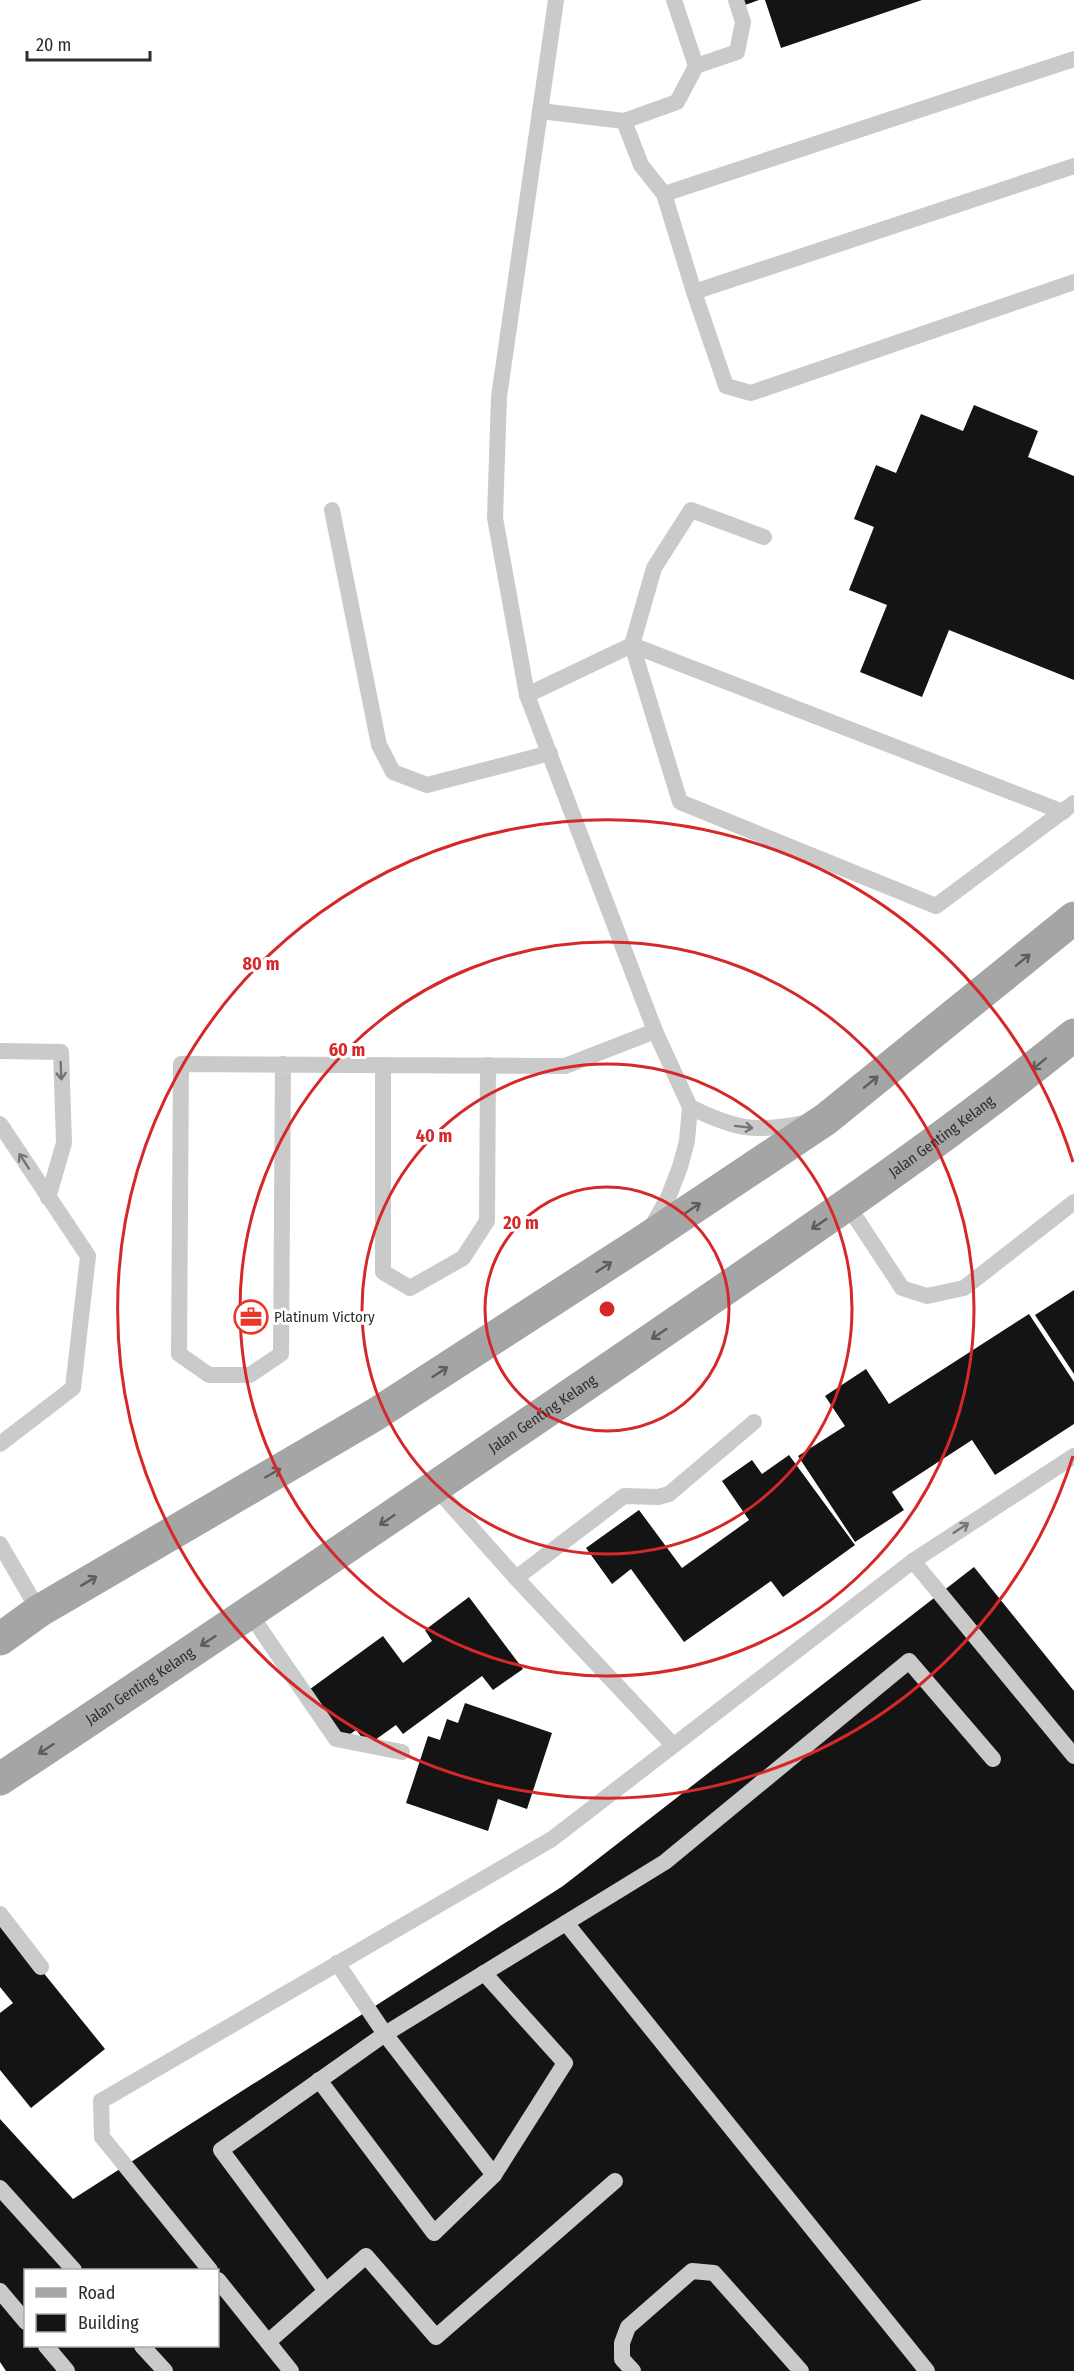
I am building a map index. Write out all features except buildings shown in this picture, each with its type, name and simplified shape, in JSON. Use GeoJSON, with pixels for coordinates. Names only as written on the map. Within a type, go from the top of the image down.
{"type":"FeatureCollection","features":[{"type":"Feature","properties":{"kind":"main road"},"geometry":{"type":"LineString","coordinates":[[0,1639],[39,1611],[376,1414],[645,1240],[826,1119],[1074,918]]}},
{"type":"Feature","properties":{"kind":"main road","name":"Jalan Genting Kelang"},"geometry":{"type":"LineString","coordinates":[[0,1779],[250,1614],[846,1206],[1004,1092],[1074,1035]]}},
{"type":"Feature","properties":{"kind":"lane"},"geometry":{"type":"LineString","coordinates":[[555,0],[500,397],[495,518],[527,695],[655,1031],[690,1107],[687,1142],[680,1167],[668,1198],[645,1240]]}},
{"type":"Feature","properties":{"kind":"lane"},"geometry":{"type":"LineString","coordinates":[[674,0],[696,66]]}},
{"type":"Feature","properties":{"kind":"lane"},"geometry":{"type":"LineString","coordinates":[[540,111],[624,121],[677,102],[696,66],[736,52],[743,22],[736,0]]}},
{"type":"Feature","properties":{"kind":"lane"},"geometry":{"type":"LineString","coordinates":[[664,194],[1074,59]]}},
{"type":"Feature","properties":{"kind":"lane"},"geometry":{"type":"LineString","coordinates":[[624,121],[641,165],[664,194],[726,386],[751,393],[1074,282]]}},
{"type":"Feature","properties":{"kind":"lane"},"geometry":{"type":"LineString","coordinates":[[694,292],[1074,166]]}},
{"type":"Feature","properties":{"kind":"lane"},"geometry":{"type":"LineString","coordinates":[[332,510],[379,745],[393,772],[427,785],[550,753]]}},
{"type":"Feature","properties":{"kind":"lane"},"geometry":{"type":"LineString","coordinates":[[764,537],[691,510],[654,568],[632,645],[680,802],[936,906],[1068,807]]}},
{"type":"Feature","properties":{"kind":"lane"},"geometry":{"type":"LineString","coordinates":[[527,695],[632,645],[1068,807]]}},
{"type":"Feature","properties":{"kind":"lane"},"geometry":{"type":"LineString","coordinates":[[283,1064],[281,1354],[250,1375],[209,1375],[179,1354],[182,1064],[283,1064],[383,1065],[488,1065],[565,1066],[655,1031]]}},
{"type":"Feature","properties":{"kind":"lane"},"geometry":{"type":"LineString","coordinates":[[0,1051],[61,1052],[64,1143],[48,1198]]}},
{"type":"Feature","properties":{"kind":"lane"},"geometry":{"type":"LineString","coordinates":[[383,1065],[383,1272],[410,1288],[463,1258],[487,1221],[488,1065]]}},
{"type":"Feature","properties":{"kind":"lane"},"geometry":{"type":"LineString","coordinates":[[690,1107],[723,1123],[745,1129],[781,1128],[826,1119]]}},
{"type":"Feature","properties":{"kind":"lane"},"geometry":{"type":"LineString","coordinates":[[0,1124],[88,1256],[73,1388],[0,1444]]}},
{"type":"Feature","properties":{"kind":"lane"},"geometry":{"type":"LineString","coordinates":[[846,1206],[902,1288],[927,1296],[964,1288],[1074,1202]]}},
{"type":"Feature","properties":{"kind":"lane"},"geometry":{"type":"LineString","coordinates":[[516,1578],[624,1496],[658,1497],[669,1494],[754,1422]]}},
{"type":"Feature","properties":{"kind":"lane"},"geometry":{"type":"LineString","coordinates":[[208,2269],[102,2137],[101,2101],[552,1839],[913,1561],[1074,1456]]}},
{"type":"Feature","properties":{"kind":"lane"},"geometry":{"type":"LineString","coordinates":[[436,1488],[516,1578],[673,1745]]}},
{"type":"Feature","properties":{"kind":"lane"},"geometry":{"type":"LineString","coordinates":[[0,1544],[39,1611]]}},
{"type":"Feature","properties":{"kind":"lane"},"geometry":{"type":"LineString","coordinates":[[913,1561],[1074,1756]]}},
{"type":"Feature","properties":{"kind":"lane"},"geometry":{"type":"LineString","coordinates":[[250,1614],[336,1739],[402,1752]]}},
{"type":"Feature","properties":{"kind":"lane"},"geometry":{"type":"LineString","coordinates":[[326,2290],[221,2150],[385,2034],[665,1862],[909,1661],[993,1759]]}},
{"type":"Feature","properties":{"kind":"lane"},"geometry":{"type":"LineString","coordinates":[[0,1914],[41,1967]]}},
{"type":"Feature","properties":{"kind":"lane"},"geometry":{"type":"LineString","coordinates":[[566,1923],[927,2371]]}},
{"type":"Feature","properties":{"kind":"lane"},"geometry":{"type":"LineString","coordinates":[[337,1963],[385,2034],[494,2175]]}},
{"type":"Feature","properties":{"kind":"lane"},"geometry":{"type":"LineString","coordinates":[[319,2080],[434,2233],[494,2175],[565,2063],[484,1973]]}},
{"type":"Feature","properties":{"kind":"lane"},"geometry":{"type":"LineString","coordinates":[[268,2342],[366,2256],[436,2337],[615,2181]]}},
{"type":"Feature","properties":{"kind":"lane"},"geometry":{"type":"LineString","coordinates":[[0,2188],[72,2269]]}},
{"type":"Feature","properties":{"kind":"lane"},"geometry":{"type":"LineString","coordinates":[[633,2371],[622,2359],[622,2343],[628,2327],[692,2271],[714,2273],[801,2371]]}},
{"type":"Feature","properties":{"kind":"lane"},"geometry":{"type":"LineString","coordinates":[[219,2281],[291,2371]]}},
{"type":"Feature","properties":{"kind":"lane"},"geometry":{"type":"LineString","coordinates":[[0,2291],[24,2320]]}},
{"type":"Feature","properties":{"kind":"lane"},"geometry":{"type":"LineString","coordinates":[[47,2347],[67,2371]]}},
{"type":"Feature","properties":{"kind":"lane"},"geometry":{"type":"LineString","coordinates":[[143,2347],[165,2371]]}},
{"type":"Feature","properties":{"kind":"place","name":"Platinum Victory"},"geometry":{"type":"Point","coordinates":[251,1317]}}]}
